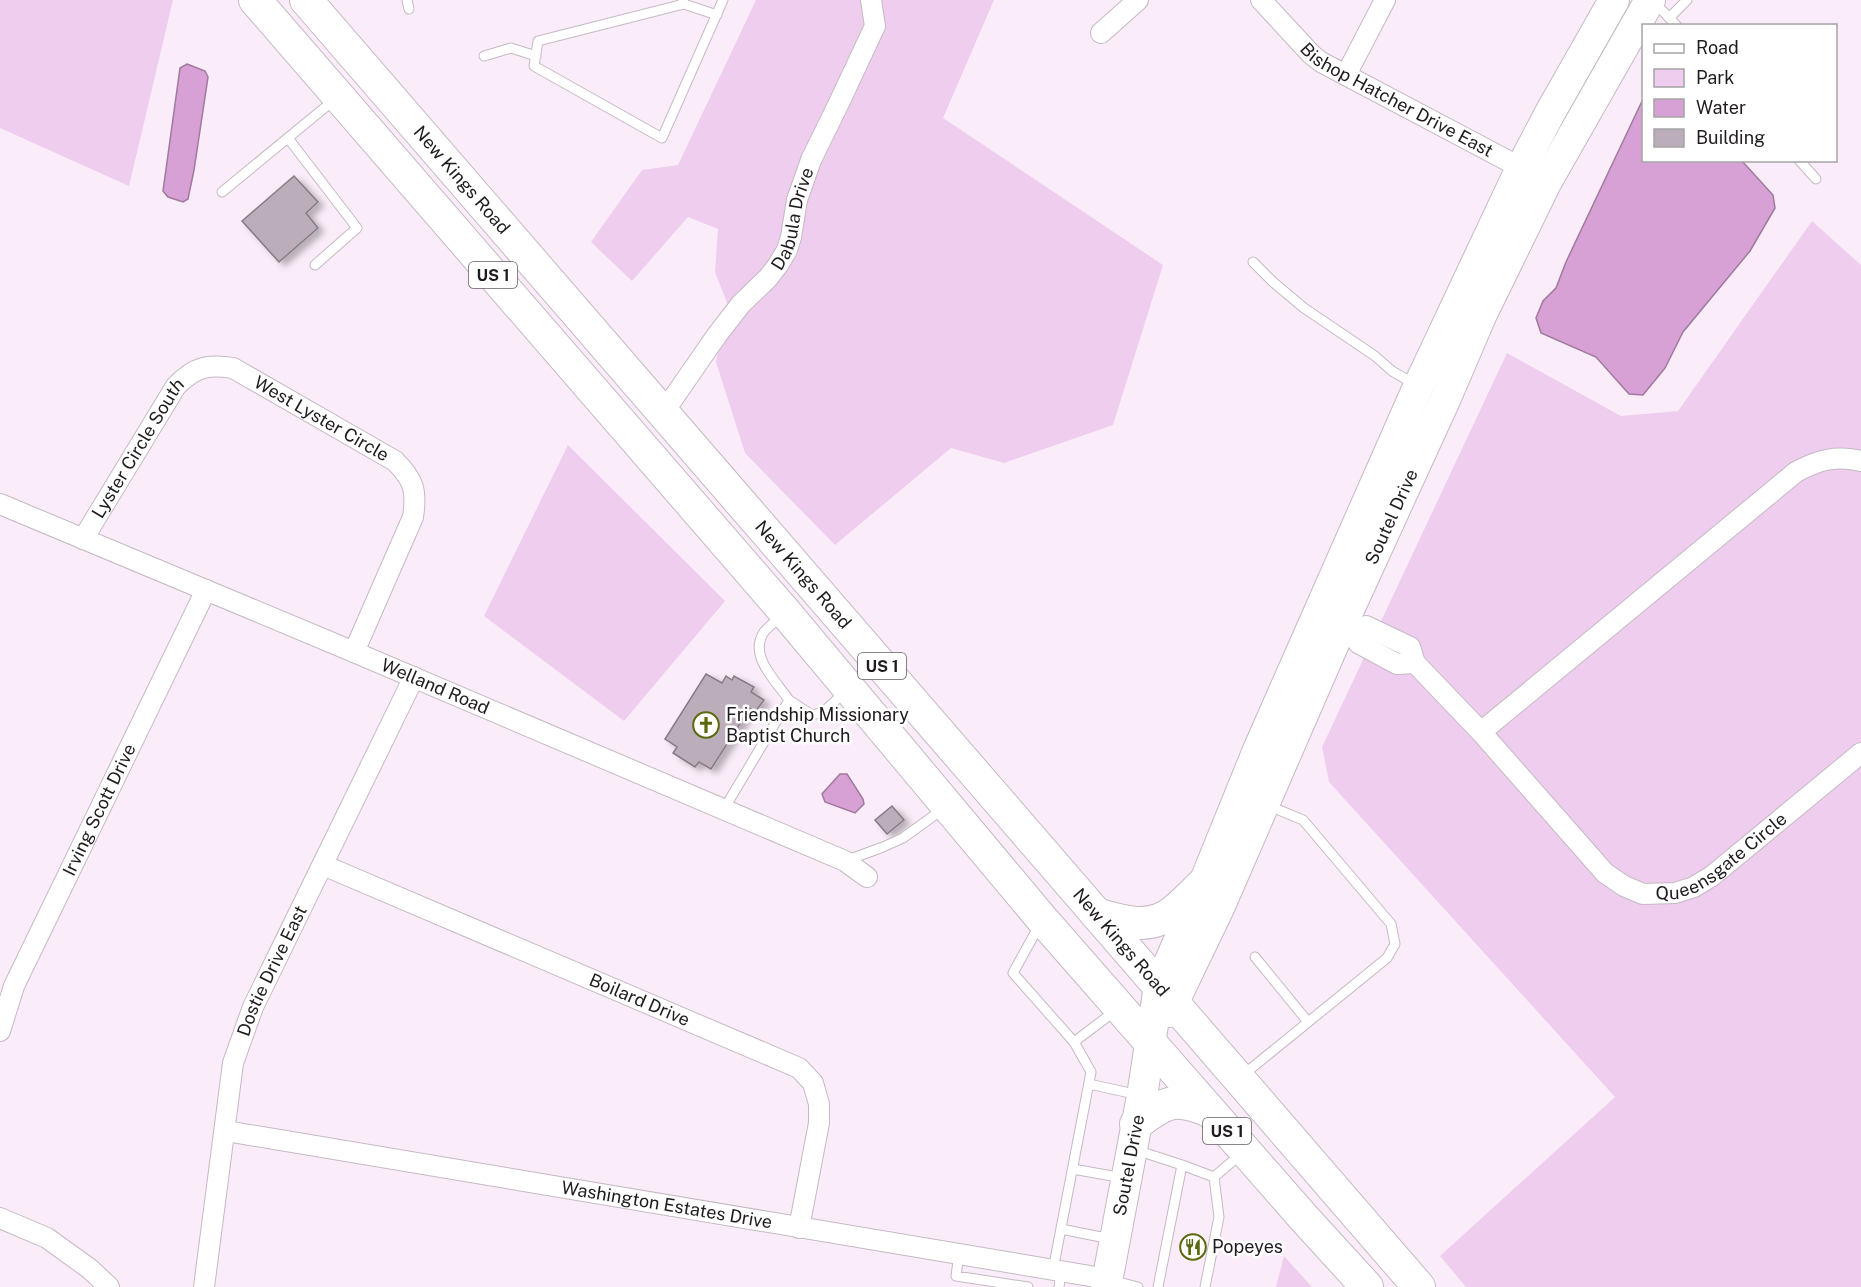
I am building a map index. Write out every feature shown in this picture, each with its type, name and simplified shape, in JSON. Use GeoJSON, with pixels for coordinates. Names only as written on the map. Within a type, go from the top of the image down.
{"type":"FeatureCollection","features":[{"type":"Feature","properties":{"kind":"highway","name":"US 1"},"geometry":{"type":"LineString","coordinates":[[255,0],[785,612],[1042,919],[1209,1111],[1367,1287]]}},
{"type":"Feature","properties":{"kind":"highway","name":"New Kings Road"},"geometry":{"type":"LineString","coordinates":[[306,0],[1419,1287]]}},
{"type":"Feature","properties":{"kind":"highway"},"geometry":{"type":"LineString","coordinates":[[1096,914],[1119,920],[1146,923],[1166,917],[1204,883]]}},
{"type":"Feature","properties":{"kind":"highway"},"geometry":{"type":"LineString","coordinates":[[1137,1123],[1156,1109],[1176,1102],[1191,1103],[1209,1111]]}},
{"type":"Feature","properties":{"kind":"main road","name":"Soutel Drive"},"geometry":{"type":"LineString","coordinates":[[1166,995],[1219,908],[1264,804],[1432,393],[1534,175],[1551,111],[1614,0]]}},
{"type":"Feature","properties":{"kind":"main road","name":"Soutel Drive"},"geometry":{"type":"LineString","coordinates":[[1644,24],[1657,6]]}},
{"type":"Feature","properties":{"kind":"main road","name":"Soutel Drive"},"geometry":{"type":"LineString","coordinates":[[1534,175],[1642,27]]}},
{"type":"Feature","properties":{"kind":"main road","name":"Soutel Drive"},"geometry":{"type":"LineString","coordinates":[[1107,1283],[1150,1043],[1204,883],[1258,750],[1338,622]]}},
{"type":"Feature","properties":{"kind":"street","name":"Dabula Drive"},"geometry":{"type":"LineString","coordinates":[[663,413],[717,335],[741,304],[773,272],[786,250],[791,237],[797,200],[811,160],[875,26],[871,0]]}},
{"type":"Feature","properties":{"kind":"street"},"geometry":{"type":"LineString","coordinates":[[1101,33],[1137,0]]}},
{"type":"Feature","properties":{"kind":"street","name":"Bishop Hatcher Drive East"},"geometry":{"type":"LineString","coordinates":[[1261,0],[1321,62],[1534,175]]}},
{"type":"Feature","properties":{"kind":"street"},"geometry":{"type":"LineString","coordinates":[[1346,75],[1385,0]]}},
{"type":"Feature","properties":{"kind":"street"},"geometry":{"type":"LineString","coordinates":[[338,96],[366,70]]}},
{"type":"Feature","properties":{"kind":"street","name":"West Lyster Circle"},"geometry":{"type":"LineString","coordinates":[[204,367],[233,368],[395,461],[413,484],[416,499],[413,517],[354,652]]}},
{"type":"Feature","properties":{"kind":"street","name":"Lyster Circle South"},"geometry":{"type":"LineString","coordinates":[[83,539],[176,386],[188,374],[204,367]]}},
{"type":"Feature","properties":{"kind":"street"},"geometry":{"type":"LineString","coordinates":[[1481,732],[1796,472],[1816,461],[1840,458],[1861,461]]}},
{"type":"Feature","properties":{"kind":"street","name":"Welland Road"},"geometry":{"type":"LineString","coordinates":[[0,504],[845,861],[867,877]]}},
{"type":"Feature","properties":{"kind":"street"},"geometry":{"type":"LineString","coordinates":[[785,612],[811,584]]}},
{"type":"Feature","properties":{"kind":"street","name":"Irving Scott Drive"},"geometry":{"type":"LineString","coordinates":[[0,1031],[14,986],[206,590]]}},
{"type":"Feature","properties":{"kind":"street","name":"Queensgate Circle"},"geometry":{"type":"LineString","coordinates":[[1338,622],[1366,626],[1410,647],[1416,663],[1481,732],[1605,873],[1624,886],[1643,894],[1694,888],[1713,876],[1861,753]]}},
{"type":"Feature","properties":{"kind":"street","name":"Dostie Drive East"},"geometry":{"type":"LineString","coordinates":[[204,1287],[233,1063],[253,1007],[414,677]]}},
{"type":"Feature","properties":{"kind":"street","name":"Boilard Drive"},"geometry":{"type":"LineString","coordinates":[[323,865],[800,1068],[813,1083],[819,1104],[819,1123],[799,1228]]}},
{"type":"Feature","properties":{"kind":"street","name":"Washington Estates Drive"},"geometry":{"type":"LineString","coordinates":[[226,1131],[1012,1263],[1058,1276],[1107,1283]]}},
{"type":"Feature","properties":{"kind":"street"},"geometry":{"type":"LineString","coordinates":[[0,1218],[47,1238],[90,1269],[109,1287]]}},
{"type":"Feature","properties":{"kind":"lane"},"geometry":{"type":"LineString","coordinates":[[717,15],[684,2],[538,41],[534,66],[662,138],[717,15],[723,0]]}},
{"type":"Feature","properties":{"kind":"lane"},"geometry":{"type":"LineString","coordinates":[[1657,6],[1688,0]]}},
{"type":"Feature","properties":{"kind":"lane"},"geometry":{"type":"LineString","coordinates":[[1657,6],[1675,24]]}},
{"type":"Feature","properties":{"kind":"lane"},"geometry":{"type":"LineString","coordinates":[[484,56],[511,48],[536,56]]}},
{"type":"Feature","properties":{"kind":"lane"},"geometry":{"type":"LineString","coordinates":[[222,192],[338,96]]}},
{"type":"Feature","properties":{"kind":"lane"},"geometry":{"type":"LineString","coordinates":[[288,138],[357,228],[315,265]]}},
{"type":"Feature","properties":{"kind":"lane"},"geometry":{"type":"LineString","coordinates":[[1801,162],[1816,179]]}},
{"type":"Feature","properties":{"kind":"lane"},"geometry":{"type":"LineString","coordinates":[[1253,262],[1304,308],[1375,356],[1392,371],[1432,393]]}},
{"type":"Feature","properties":{"kind":"lane"},"geometry":{"type":"LineString","coordinates":[[785,612],[765,632],[758,645],[760,659],[789,700],[812,715],[823,712],[849,688]]}},
{"type":"Feature","properties":{"kind":"lane"},"geometry":{"type":"LineString","coordinates":[[724,809],[789,700]]}},
{"type":"Feature","properties":{"kind":"lane"},"geometry":{"type":"LineString","coordinates":[[1239,1078],[1387,958],[1395,944],[1391,924],[1303,820],[1264,804]]}},
{"type":"Feature","properties":{"kind":"lane"},"geometry":{"type":"LineString","coordinates":[[845,861],[903,838],[947,806]]}},
{"type":"Feature","properties":{"kind":"lane"},"geometry":{"type":"LineString","coordinates":[[1042,919],[1013,973],[1074,1042],[1092,1072],[1061,1229],[1058,1276]]}},
{"type":"Feature","properties":{"kind":"lane"},"geometry":{"type":"LineString","coordinates":[[1255,957],[1308,1022]]}},
{"type":"Feature","properties":{"kind":"lane"},"geometry":{"type":"LineString","coordinates":[[1074,1042],[1120,1008]]}},
{"type":"Feature","properties":{"kind":"lane"},"geometry":{"type":"LineString","coordinates":[[1089,1084],[1137,1123],[1182,1165],[1214,1178]]}},
{"type":"Feature","properties":{"kind":"lane"},"geometry":{"type":"LineString","coordinates":[[1214,1178],[1245,1151]]}},
{"type":"Feature","properties":{"kind":"lane"},"geometry":{"type":"LineString","coordinates":[[1158,1287],[1182,1165]]}},
{"type":"Feature","properties":{"kind":"lane"},"geometry":{"type":"LineString","coordinates":[[1073,1169],[1126,1179]]}},
{"type":"Feature","properties":{"kind":"lane"},"geometry":{"type":"LineString","coordinates":[[1205,1287],[1220,1217],[1214,1178]]}},
{"type":"Feature","properties":{"kind":"lane"},"geometry":{"type":"LineString","coordinates":[[1061,1229],[1115,1240]]}},
{"type":"Feature","properties":{"kind":"lane"},"geometry":{"type":"LineString","coordinates":[[959,1254],[956,1276],[1028,1287]]}},
{"type":"Feature","properties":{"kind":"lane"},"geometry":{"type":"LineString","coordinates":[[1009,1284],[1012,1263]]}},
{"type":"Feature","properties":{"kind":"lane"},"geometry":{"type":"LineString","coordinates":[[1107,1283],[1138,1287]]}},
{"type":"Feature","properties":{"kind":"green space"},"geometry":{"type":"Polygon","coordinates":[[[0,0],[173,0],[129,186],[0,128],[0,0]]]}},
{"type":"Feature","properties":{"kind":"green space"},"geometry":{"type":"Polygon","coordinates":[[[756,0],[994,0],[943,118],[1163,265],[1113,425],[1004,463],[951,448],[835,545],[745,453],[716,362],[727,303],[715,272],[718,229],[688,217],[632,281],[591,242],[642,170],[678,165],[756,0]]]}},
{"type":"Feature","properties":{"kind":"green space"},"geometry":{"type":"Polygon","coordinates":[[[1812,221],[1861,265],[1861,1287],[1466,1287],[1440,1256],[1615,1097],[1329,782],[1322,747],[1507,353],[1621,416],[1678,411],[1812,221]]]}},
{"type":"Feature","properties":{"kind":"green space"},"geometry":{"type":"Polygon","coordinates":[[[568,445],[725,601],[624,721],[484,616],[568,445]]]}},
{"type":"Feature","properties":{"kind":"green space"},"geometry":{"type":"Polygon","coordinates":[[[1284,1256],[1312,1287],[1276,1287],[1284,1256]]]}},
{"type":"Feature","properties":{"kind":"water"},"geometry":{"type":"Polygon","coordinates":[[[187,64],[205,71],[208,77],[194,170],[188,199],[183,202],[168,197],[163,191],[180,68],[187,64]]]}},
{"type":"Feature","properties":{"kind":"water"},"geometry":{"type":"Polygon","coordinates":[[[1642,101],[1642,162],[1743,162],[1773,195],[1775,208],[1750,251],[1683,332],[1665,368],[1643,395],[1629,394],[1596,357],[1541,333],[1536,318],[1543,301],[1556,288],[1642,101]]]}},
{"type":"Feature","properties":{"kind":"water"},"geometry":{"type":"Polygon","coordinates":[[[840,774],[847,774],[863,799],[864,804],[855,813],[825,802],[822,794],[840,774]]]}},
{"type":"Feature","properties":{"kind":"building"},"geometry":{"type":"Polygon","coordinates":[[[294,176],[318,202],[306,213],[318,228],[279,262],[242,221],[294,176]]]}},
{"type":"Feature","properties":{"kind":"building","name":"Friendship Missionary Baptist Church"},"geometry":{"type":"Polygon","coordinates":[[[706,674],[722,683],[726,676],[732,680],[734,676],[754,687],[751,692],[764,700],[755,712],[750,708],[711,769],[699,762],[695,767],[673,753],[677,747],[665,739],[706,674]]]}},
{"type":"Feature","properties":{"kind":"building"},"geometry":{"type":"Polygon","coordinates":[[[892,806],[904,820],[887,834],[875,820],[892,806]]]}},
{"type":"Feature","properties":{"kind":"place","name":"Friendship Missionary Baptist Church"},"geometry":{"type":"Point","coordinates":[706,725]}},
{"type":"Feature","properties":{"kind":"place","name":"Popeyes"},"geometry":{"type":"Point","coordinates":[1193,1247]}}]}
